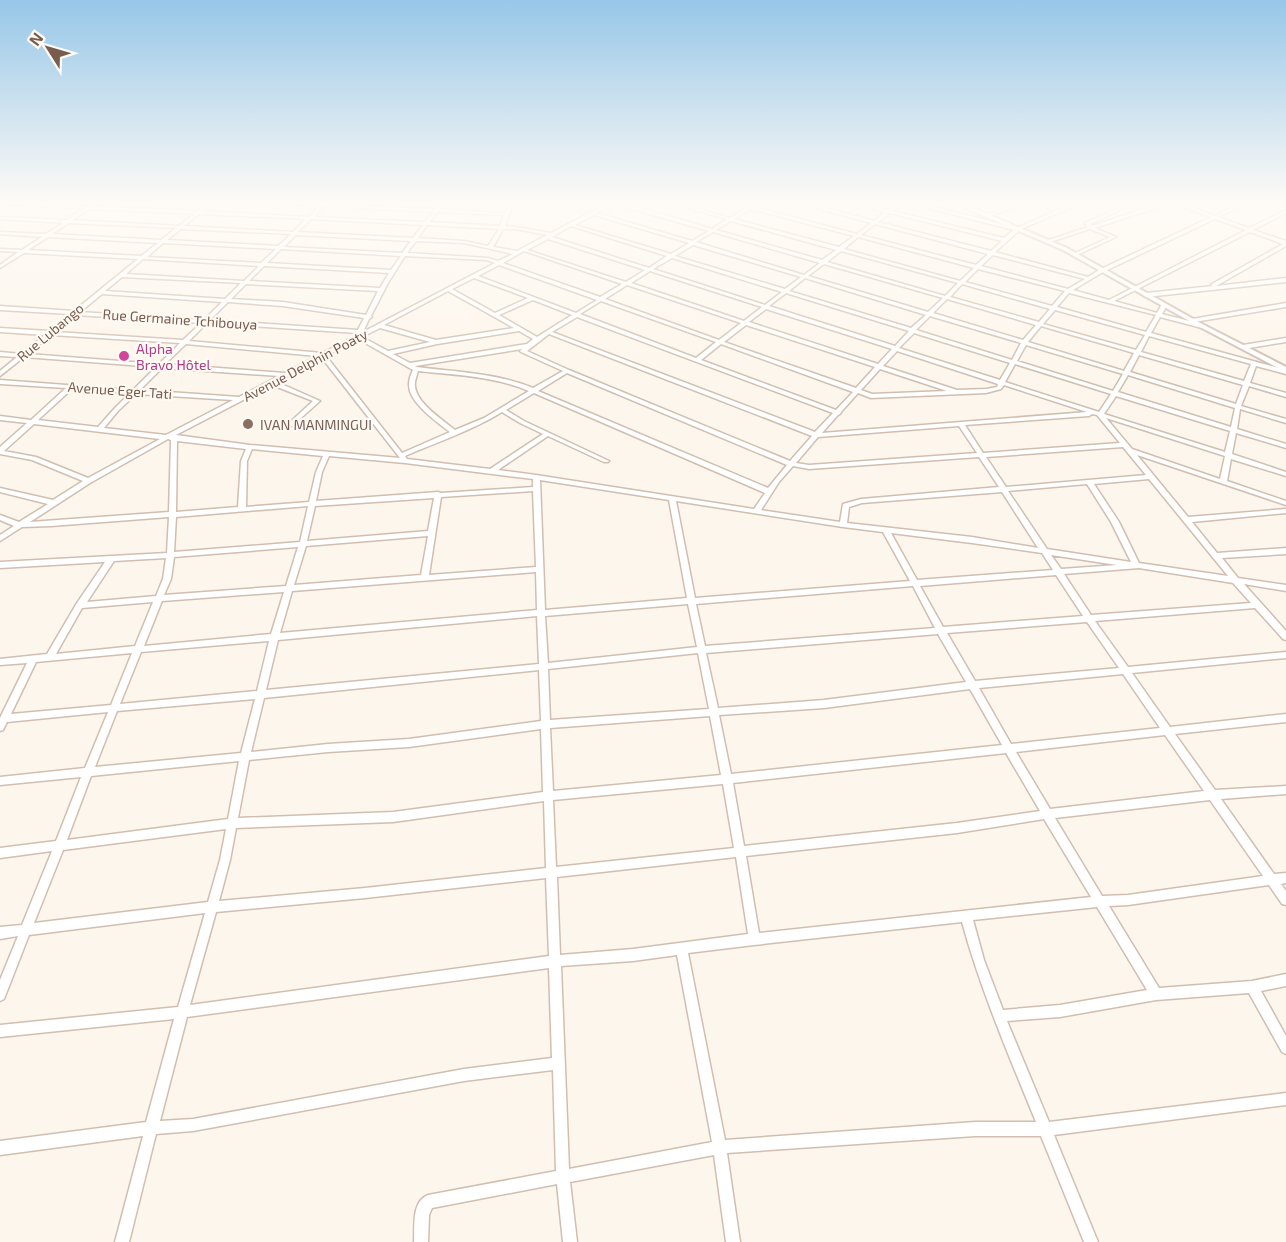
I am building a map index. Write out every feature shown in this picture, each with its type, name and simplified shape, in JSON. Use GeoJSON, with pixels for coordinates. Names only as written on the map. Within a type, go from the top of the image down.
{"type":"FeatureCollection","features":[{"type":"Feature","properties":{"kind":"street","name":"Rue Lubango"},"geometry":{"type":"LineString","coordinates":[[0,374],[141,259]]}},
{"type":"Feature","properties":{"kind":"street"},"geometry":{"type":"LineString","coordinates":[[162,259],[393,272]]}},
{"type":"Feature","properties":{"kind":"street"},"geometry":{"type":"LineString","coordinates":[[100,428],[269,259]]}},
{"type":"Feature","properties":{"kind":"street"},"geometry":{"type":"LineString","coordinates":[[401,259],[359,334],[388,353],[413,367],[488,377],[518,384],[770,492]]}},
{"type":"Feature","properties":{"kind":"street"},"geometry":{"type":"LineString","coordinates":[[470,259],[499,263],[876,397],[994,390],[1003,384],[1012,362],[1025,342],[1068,291],[1088,278],[1127,259]]}},
{"type":"Feature","properties":{"kind":"street","name":"Avenue Delphin Poaty"},"geometry":{"type":"LineString","coordinates":[[0,538],[88,481],[359,334],[380,326],[506,259]]}},
{"type":"Feature","properties":{"kind":"street"},"geometry":{"type":"LineString","coordinates":[[546,259],[629,284],[879,369],[959,393]]}},
{"type":"Feature","properties":{"kind":"street"},"geometry":{"type":"LineString","coordinates":[[618,259],[1286,474]]}},
{"type":"Feature","properties":{"kind":"street"},"geometry":{"type":"LineString","coordinates":[[668,259],[537,339],[528,345],[525,353],[791,464],[809,467],[846,466],[1126,448],[1286,503]]}},
{"type":"Feature","properties":{"kind":"street"},"geometry":{"type":"LineString","coordinates":[[681,259],[1286,446]]}},
{"type":"Feature","properties":{"kind":"street"},"geometry":{"type":"LineString","coordinates":[[744,259],[1286,421]]}},
{"type":"Feature","properties":{"kind":"street"},"geometry":{"type":"LineString","coordinates":[[813,259],[1286,395]]}},
{"type":"Feature","properties":{"kind":"street"},"geometry":{"type":"LineString","coordinates":[[697,360],[828,259]]}},
{"type":"Feature","properties":{"kind":"street"},"geometry":{"type":"LineString","coordinates":[[874,259],[1254,364],[1286,370]]}},
{"type":"Feature","properties":{"kind":"street"},"geometry":{"type":"LineString","coordinates":[[943,259],[1202,326]]}},
{"type":"Feature","properties":{"kind":"street"},"geometry":{"type":"LineString","coordinates":[[757,510],[816,435],[912,331],[986,259]]}},
{"type":"Feature","properties":{"kind":"street"},"geometry":{"type":"LineString","coordinates":[[1015,259],[1088,278]]}},
{"type":"Feature","properties":{"kind":"street"},"geometry":{"type":"LineString","coordinates":[[1083,259],[1192,321],[1286,370]]}},
{"type":"Feature","properties":{"kind":"street"},"geometry":{"type":"LineString","coordinates":[[1108,302],[1192,259]]}},
{"type":"Feature","properties":{"kind":"street"},"geometry":{"type":"LineString","coordinates":[[1212,287],[1259,259]]}},
{"type":"Feature","properties":{"kind":"street"},"geometry":{"type":"LineString","coordinates":[[121,275],[382,290]]}},
{"type":"Feature","properties":{"kind":"street"},"geometry":{"type":"LineString","coordinates":[[473,276],[838,413]]}},
{"type":"Feature","properties":{"kind":"street"},"geometry":{"type":"LineString","coordinates":[[1146,295],[1286,280]]}},
{"type":"Feature","properties":{"kind":"street"},"geometry":{"type":"LineString","coordinates":[[1276,281],[1286,286]]}},
{"type":"Feature","properties":{"kind":"street"},"geometry":{"type":"LineString","coordinates":[[448,289],[537,339]]}},
{"type":"Feature","properties":{"kind":"street"},"geometry":{"type":"LineString","coordinates":[[99,292],[305,306],[369,317]]}},
{"type":"Feature","properties":{"kind":"street"},"geometry":{"type":"LineString","coordinates":[[495,315],[531,299]]}},
{"type":"Feature","properties":{"kind":"street"},"geometry":{"type":"LineString","coordinates":[[548,333],[816,435],[1098,414],[1115,393],[1164,305]]}},
{"type":"Feature","properties":{"kind":"street"},"geometry":{"type":"LineString","coordinates":[[1192,321],[1286,305]]}},
{"type":"Feature","properties":{"kind":"street","name":"Rue Germaine Tchibouya"},"geometry":{"type":"LineString","coordinates":[[0,308],[207,321],[359,334]]}},
{"type":"Feature","properties":{"kind":"street"},"geometry":{"type":"LineString","coordinates":[[380,326],[438,342]]}},
{"type":"Feature","properties":{"kind":"street"},"geometry":{"type":"LineString","coordinates":[[388,353],[438,342],[520,329]]}},
{"type":"Feature","properties":{"kind":"street"},"geometry":{"type":"LineString","coordinates":[[0,330],[186,342],[322,355],[403,458]]}},
{"type":"Feature","properties":{"kind":"street"},"geometry":{"type":"LineString","coordinates":[[1243,347],[1286,340]]}},
{"type":"Feature","properties":{"kind":"street"},"geometry":{"type":"LineString","coordinates":[[413,367],[528,345]]}},
{"type":"Feature","properties":{"kind":"street"},"geometry":{"type":"LineString","coordinates":[[0,354],[164,364],[285,375]]}},
{"type":"Feature","properties":{"kind":"street"},"geometry":{"type":"LineString","coordinates":[[1223,481],[1238,406],[1254,364]]}},
{"type":"Feature","properties":{"kind":"street"},"geometry":{"type":"LineString","coordinates":[[413,367],[412,383],[415,395],[455,434]]}},
{"type":"Feature","properties":{"kind":"street"},"geometry":{"type":"LineString","coordinates":[[403,458],[502,410],[567,371]]}},
{"type":"Feature","properties":{"kind":"street","name":"Avenue Eger Tati"},"geometry":{"type":"LineString","coordinates":[[0,382],[240,399]]}},
{"type":"Feature","properties":{"kind":"street"},"geometry":{"type":"LineString","coordinates":[[272,382],[317,401],[290,425]]}},
{"type":"Feature","properties":{"kind":"street"},"geometry":{"type":"LineString","coordinates":[[0,452],[71,387]]}},
{"type":"Feature","properties":{"kind":"street"},"geometry":{"type":"LineString","coordinates":[[502,410],[606,461]]}},
{"type":"Feature","properties":{"kind":"street"},"geometry":{"type":"LineString","coordinates":[[1098,414],[1236,581],[1286,637]]}},
{"type":"Feature","properties":{"kind":"street"},"geometry":{"type":"LineString","coordinates":[[0,418],[250,447],[403,458],[757,510],[843,525],[1044,551],[1286,588]]}},
{"type":"Feature","properties":{"kind":"street"},"geometry":{"type":"LineString","coordinates":[[960,423],[1088,617],[1286,900]]}},
{"type":"Feature","properties":{"kind":"street"},"geometry":{"type":"LineString","coordinates":[[490,472],[547,434]]}},
{"type":"Feature","properties":{"kind":"street"},"geometry":{"type":"LineString","coordinates":[[0,995],[167,579],[172,555],[174,514],[172,437]]}},
{"type":"Feature","properties":{"kind":"street"},"geometry":{"type":"LineString","coordinates":[[242,509],[244,461],[250,447]]}},
{"type":"Feature","properties":{"kind":"street"},"geometry":{"type":"LineString","coordinates":[[0,452],[34,458],[88,481]]}},
{"type":"Feature","properties":{"kind":"street"},"geometry":{"type":"LineString","coordinates":[[122,1242],[233,823],[245,757],[274,638],[327,453]]}},
{"type":"Feature","properties":{"kind":"street"},"geometry":{"type":"LineString","coordinates":[[536,477],[563,1174],[570,1242]]}},
{"type":"Feature","properties":{"kind":"street"},"geometry":{"type":"LineString","coordinates":[[843,525],[844,510],[850,503],[1150,477]]}},
{"type":"Feature","properties":{"kind":"street"},"geometry":{"type":"LineString","coordinates":[[1089,482],[1115,522],[1137,566]]}},
{"type":"Feature","properties":{"kind":"street"},"geometry":{"type":"LineString","coordinates":[[0,517],[19,525],[537,489]]}},
{"type":"Feature","properties":{"kind":"street"},"geometry":{"type":"LineString","coordinates":[[0,490],[54,503]]}},
{"type":"Feature","properties":{"kind":"street"},"geometry":{"type":"LineString","coordinates":[[425,576],[430,533],[438,495]]}},
{"type":"Feature","properties":{"kind":"street"},"geometry":{"type":"LineString","coordinates":[[672,499],[712,712],[742,851],[754,939]]}},
{"type":"Feature","properties":{"kind":"street"},"geometry":{"type":"LineString","coordinates":[[1186,520],[1286,511]]}},
{"type":"Feature","properties":{"kind":"street"},"geometry":{"type":"LineString","coordinates":[[886,530],[1009,749],[1156,994]]}},
{"type":"Feature","properties":{"kind":"street"},"geometry":{"type":"LineString","coordinates":[[0,565],[172,555],[430,533]]}},
{"type":"Feature","properties":{"kind":"street"},"geometry":{"type":"LineString","coordinates":[[1215,556],[1286,551]]}},
{"type":"Feature","properties":{"kind":"street"},"geometry":{"type":"LineString","coordinates":[[50,657],[80,605],[111,559]]}},
{"type":"Feature","properties":{"kind":"street"},"geometry":{"type":"LineString","coordinates":[[0,662],[540,613],[1137,566]]}},
{"type":"Feature","properties":{"kind":"street"},"geometry":{"type":"LineString","coordinates":[[80,605],[425,576],[539,569]]}},
{"type":"Feature","properties":{"kind":"street"},"geometry":{"type":"LineString","coordinates":[[5,718],[700,651],[1088,617],[1257,605]]}},
{"type":"Feature","properties":{"kind":"street"},"geometry":{"type":"LineString","coordinates":[[0,781],[88,771],[409,743],[547,724],[824,704],[972,685],[1286,655]]}},
{"type":"Feature","properties":{"kind":"street"},"geometry":{"type":"LineString","coordinates":[[0,727],[34,658]]}},
{"type":"Feature","properties":{"kind":"street"},"geometry":{"type":"LineString","coordinates":[[0,853],[233,823],[393,817],[549,796],[1286,718]]}},
{"type":"Feature","properties":{"kind":"street"},"geometry":{"type":"LineString","coordinates":[[0,933],[211,907],[957,828],[1047,814],[1211,795],[1286,790]]}},
{"type":"Feature","properties":{"kind":"street"},"geometry":{"type":"LineString","coordinates":[[0,1031],[183,1012],[555,961],[633,955],[754,939],[1100,901],[1128,900],[1286,878]]}},
{"type":"Feature","properties":{"kind":"street"},"geometry":{"type":"LineString","coordinates":[[966,916],[978,960],[999,1016],[1047,1129],[1091,1242]]}},
{"type":"Feature","properties":{"kind":"street"},"geometry":{"type":"LineString","coordinates":[[681,948],[720,1147],[734,1242]]}},
{"type":"Feature","properties":{"kind":"street"},"geometry":{"type":"LineString","coordinates":[[999,1016],[1060,1011],[1156,994],[1252,987],[1286,980]]}},
{"type":"Feature","properties":{"kind":"street"},"geometry":{"type":"LineString","coordinates":[[1252,987],[1286,1048]]}},
{"type":"Feature","properties":{"kind":"street"},"geometry":{"type":"LineString","coordinates":[[0,1148],[152,1128],[193,1125],[464,1074],[559,1063]]}},
{"type":"Feature","properties":{"kind":"street"},"geometry":{"type":"LineString","coordinates":[[421,1242],[424,1205],[428,1202],[563,1174],[720,1147],[975,1129],[1047,1129],[1286,1099]]}},
{"type":"Feature","properties":{"kind":"place","name":"Alpha Bravo Hôtel"},"geometry":{"type":"Point","coordinates":[124,356]}},
{"type":"Feature","properties":{"kind":"place","name":"IVAN MANMINGUI"},"geometry":{"type":"Point","coordinates":[248,424]}}]}
